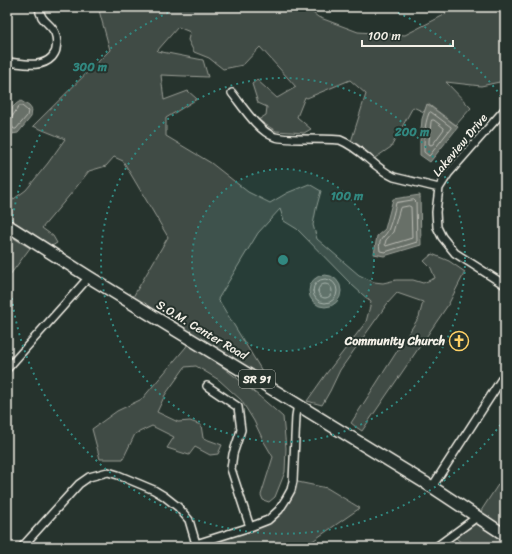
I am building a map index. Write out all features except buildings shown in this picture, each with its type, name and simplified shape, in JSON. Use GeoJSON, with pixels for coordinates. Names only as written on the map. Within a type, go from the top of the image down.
{"type":"FeatureCollection","features":[{"type":"Feature","properties":{"kind":"main road","name":"S.O.M. Center Road"},"geometry":{"type":"LineString","coordinates":[[7,225],[89,277],[432,487],[505,535]]}},
{"type":"Feature","properties":{"kind":"street"},"geometry":{"type":"LineString","coordinates":[[7,62],[34,65],[44,63],[51,58],[56,51],[57,42],[55,33],[42,19],[39,12],[39,7]]}},
{"type":"Feature","properties":{"kind":"street"},"geometry":{"type":"LineString","coordinates":[[232,93],[250,117],[262,129],[276,137],[289,139],[340,140],[357,149],[387,174],[439,188]]}},
{"type":"Feature","properties":{"kind":"street","name":"Lakeview Drive"},"geometry":{"type":"LineString","coordinates":[[505,109],[448,174],[439,188],[436,212],[437,227],[455,253],[505,285]]}},
{"type":"Feature","properties":{"kind":"street"},"geometry":{"type":"LineString","coordinates":[[7,369],[89,277]]}},
{"type":"Feature","properties":{"kind":"street"},"geometry":{"type":"LineString","coordinates":[[432,487],[505,374]]}},
{"type":"Feature","properties":{"kind":"street"},"geometry":{"type":"LineString","coordinates":[[207,386],[238,407],[241,430],[234,454],[232,469],[250,527]]}},
{"type":"Feature","properties":{"kind":"street"},"geometry":{"type":"LineString","coordinates":[[22,547],[79,484],[89,477],[108,472],[154,490],[178,507],[189,520],[193,546],[268,520],[279,510],[291,490],[294,470],[296,416],[298,404]]}},
{"type":"Feature","properties":{"kind":"street"},"geometry":{"type":"LineString","coordinates":[[436,547],[477,518]]}},
{"type":"Feature","properties":{"kind":"shaded area"},"geometry":{"type":"Polygon","coordinates":[[[98,7],[318,7],[313,13],[318,17],[358,32],[405,35],[446,14],[443,7],[505,7],[504,81],[481,86],[446,82],[471,108],[456,125],[428,104],[424,112],[413,107],[391,147],[375,158],[373,163],[350,145],[366,94],[350,80],[307,98],[305,97],[297,117],[311,129],[304,133],[276,131],[258,120],[266,115],[267,107],[258,103],[252,84],[257,80],[277,98],[296,87],[260,47],[243,65],[223,69],[209,58],[194,52],[188,40],[190,32],[178,27],[157,51],[203,60],[208,77],[161,75],[164,100],[188,91],[197,99],[166,118],[166,136],[211,163],[248,192],[270,203],[287,193],[309,184],[321,191],[313,225],[317,239],[359,275],[374,282],[383,283],[396,280],[413,280],[423,283],[435,278],[431,268],[424,261],[432,254],[449,261],[465,272],[448,305],[362,431],[351,423],[419,317],[423,302],[397,293],[387,304],[340,370],[322,405],[307,401],[366,322],[371,302],[352,285],[297,229],[284,221],[280,209],[258,233],[218,299],[273,389],[130,302],[168,237],[123,161],[114,157],[106,166],[89,171],[42,228],[53,236],[57,243],[52,246],[7,217],[7,204],[26,190],[65,139],[33,126],[110,50],[98,7]]]}},
{"type":"Feature","properties":{"kind":"shaded area"},"geometry":{"type":"Polygon","coordinates":[[[7,234],[30,248],[7,279],[7,234]]]}},
{"type":"Feature","properties":{"kind":"shaded area"},"geometry":{"type":"Polygon","coordinates":[[[188,343],[237,378],[283,417],[286,448],[285,472],[275,497],[269,502],[263,500],[261,495],[273,457],[254,421],[241,400],[219,380],[196,366],[185,367],[165,395],[157,412],[178,422],[190,421],[201,425],[203,438],[222,445],[218,454],[210,455],[195,447],[189,455],[167,448],[174,437],[152,426],[135,434],[123,459],[100,459],[92,429],[117,411],[142,399],[188,343]]]}},
{"type":"Feature","properties":{"kind":"shaded area"},"geometry":{"type":"Polygon","coordinates":[[[505,474],[505,535],[477,517],[505,474]]]}},
{"type":"Feature","properties":{"kind":"shaded area"},"geometry":{"type":"Polygon","coordinates":[[[293,481],[327,488],[360,508],[304,547],[218,547],[215,538],[250,527],[279,510],[293,481]]]}},
{"type":"Feature","properties":{"kind":"shaded area"},"geometry":{"type":"Polygon","coordinates":[[[476,524],[505,542],[505,547],[466,547],[455,537],[476,524]]]}},
{"type":"Feature","properties":{"kind":"water"},"geometry":{"type":"Polygon","coordinates":[[[21,101],[32,110],[31,117],[18,133],[12,134],[7,125],[8,114],[21,101]]]}},
{"type":"Feature","properties":{"kind":"water"},"geometry":{"type":"Polygon","coordinates":[[[427,104],[458,127],[430,162],[420,155],[422,119],[427,104]]]}},
{"type":"Feature","properties":{"kind":"water"},"geometry":{"type":"Polygon","coordinates":[[[420,195],[421,245],[384,256],[374,254],[377,236],[385,229],[393,199],[420,195]]]}},
{"type":"Feature","properties":{"kind":"water"},"geometry":{"type":"Polygon","coordinates":[[[325,275],[331,276],[338,282],[341,291],[340,297],[334,304],[325,307],[319,306],[312,300],[309,291],[310,285],[316,278],[325,275]]]}},
{"type":"Feature","properties":{"kind":"place","name":"Community Church"},"geometry":{"type":"Point","coordinates":[459,341]}}]}
